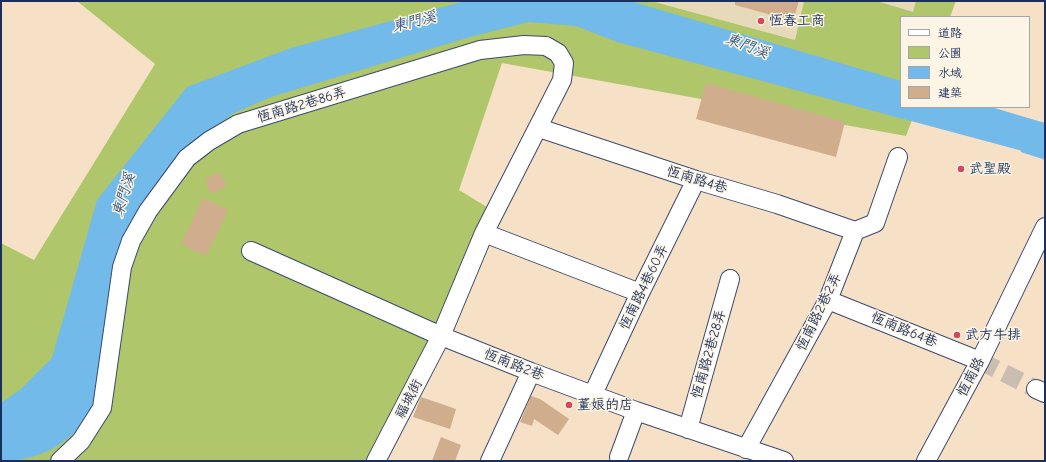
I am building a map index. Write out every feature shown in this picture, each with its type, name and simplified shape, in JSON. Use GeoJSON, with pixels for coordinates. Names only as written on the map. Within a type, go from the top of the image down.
{"type":"FeatureCollection","features":[{"type":"Feature","properties":{"kind":"street","name":"恆南路2巷86弄"},"geometry":{"type":"LineString","coordinates":[[60,461],[81,441],[102,408],[122,267],[131,241],[148,211],[188,158],[209,140],[238,124],[480,50],[524,45],[546,46],[558,54],[564,63],[562,80],[484,233],[441,336]]}},
{"type":"Feature","properties":{"kind":"street","name":"恆南路4巷"},"geometry":{"type":"LineString","coordinates":[[538,128],[696,180],[777,204],[855,231]]}},
{"type":"Feature","properties":{"kind":"street"},"geometry":{"type":"LineString","coordinates":[[855,231],[875,223],[898,157]]}},
{"type":"Feature","properties":{"kind":"street","name":"恆南路4巷60弄"},"geometry":{"type":"LineString","coordinates":[[593,394],[640,293],[696,180]]}},
{"type":"Feature","properties":{"kind":"street","name":"恆南路"},"geometry":{"type":"LineString","coordinates":[[926,461],[980,361],[1045,227]]}},
{"type":"Feature","properties":{"kind":"street","name":"恆南路2巷2弄"},"geometry":{"type":"LineString","coordinates":[[746,449],[828,300],[855,231]]}},
{"type":"Feature","properties":{"kind":"street"},"geometry":{"type":"LineString","coordinates":[[484,233],[640,293]]}},
{"type":"Feature","properties":{"kind":"street","name":"恆南路2巷"},"geometry":{"type":"LineString","coordinates":[[251,251],[441,336],[531,372],[636,411],[784,461]]}},
{"type":"Feature","properties":{"kind":"street","name":"恆南路2巷28弄"},"geometry":{"type":"LineString","coordinates":[[688,429],[730,279]]}},
{"type":"Feature","properties":{"kind":"street","name":"恆南路64巷"},"geometry":{"type":"LineString","coordinates":[[828,300],[980,361]]}},
{"type":"Feature","properties":{"kind":"street","name":"福城街"},"geometry":{"type":"LineString","coordinates":[[376,461],[441,336]]}},
{"type":"Feature","properties":{"kind":"street"},"geometry":{"type":"LineString","coordinates":[[490,461],[531,372]]}},
{"type":"Feature","properties":{"kind":"street"},"geometry":{"type":"LineString","coordinates":[[619,457],[636,411]]}},
{"type":"Feature","properties":{"kind":"shaded area","name":"恆春工商"},"geometry":{"type":"Polygon","coordinates":[[[651,1],[804,1],[795,40],[651,1]]]}},
{"type":"Feature","properties":{"kind":"shaded area"},"geometry":{"type":"Polygon","coordinates":[[[877,1],[916,1],[913,12],[877,1]]]}},
{"type":"Feature","properties":{"kind":"green space"},"geometry":{"type":"Polygon","coordinates":[[[77,1],[651,1],[795,40],[804,1],[877,1],[913,12],[916,1],[956,1],[950,16],[900,16],[900,108],[917,108],[906,136],[502,63],[459,190],[495,212],[374,461],[1,461],[1,243],[34,260],[155,64],[77,1]]]}},
{"type":"Feature","properties":{"kind":"water"},"geometry":{"type":"Polygon","coordinates":[[[465,1],[630,1],[900,81],[900,108],[994,108],[1045,123],[1045,157],[617,42],[576,26],[529,22],[470,37],[271,97],[232,114],[200,140],[143,202],[132,224],[102,379],[95,400],[84,421],[65,441],[54,448],[29,458],[1,461],[1,403],[21,389],[52,358],[97,200],[187,87],[291,48],[465,1]]]}},
{"type":"Feature","properties":{"kind":"building"},"geometry":{"type":"Polygon","coordinates":[[[735,1],[799,1],[793,21],[735,5],[735,1]]]}},
{"type":"Feature","properties":{"kind":"building"},"geometry":{"type":"Polygon","coordinates":[[[706,83],[845,122],[836,157],[696,119],[706,83]]]}},
{"type":"Feature","properties":{"kind":"building"},"geometry":{"type":"Polygon","coordinates":[[[220,172],[226,187],[211,194],[205,179],[220,172]]]}},
{"type":"Feature","properties":{"kind":"building"},"geometry":{"type":"Polygon","coordinates":[[[203,198],[228,210],[206,256],[181,244],[203,198]]]}},
{"type":"Feature","properties":{"kind":"building"},"geometry":{"type":"Polygon","coordinates":[[[531,396],[540,399],[569,419],[558,435],[534,419],[532,426],[520,422],[531,396]]]}},
{"type":"Feature","properties":{"kind":"building"},"geometry":{"type":"Polygon","coordinates":[[[421,397],[456,409],[450,429],[413,417],[421,397]]]}},
{"type":"Feature","properties":{"kind":"building"},"geometry":{"type":"Polygon","coordinates":[[[441,437],[461,445],[455,461],[432,461],[441,437]]]}},
{"type":"Feature","properties":{"kind":"waterway","name":"東門溪"},"geometry":{"type":"LineString","coordinates":[[1023,150],[1045,157]]}},
{"type":"Feature","properties":{"kind":"tunnel"},"geometry":{"type":"LineString","coordinates":[[980,361],[1036,389]]}},
{"type":"Feature","properties":{"kind":"place","name":"恆春工商"},"geometry":{"type":"Point","coordinates":[761,21]}},
{"type":"Feature","properties":{"kind":"place","name":"武聖殿"},"geometry":{"type":"Point","coordinates":[961,169]}},
{"type":"Feature","properties":{"kind":"place","name":"武方牛排"},"geometry":{"type":"Point","coordinates":[957,335]}},
{"type":"Feature","properties":{"kind":"place","name":"董娘的店"},"geometry":{"type":"Point","coordinates":[569,405]}}]}
